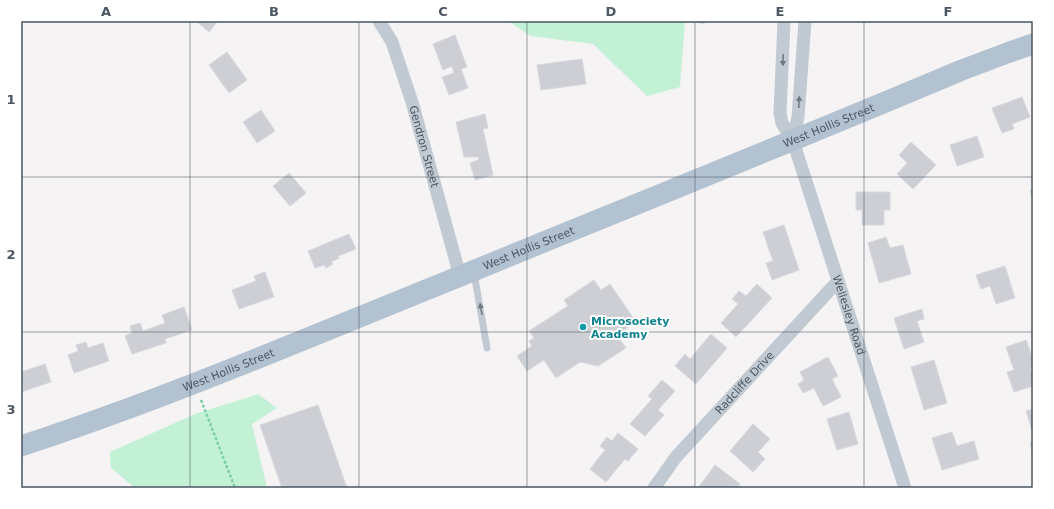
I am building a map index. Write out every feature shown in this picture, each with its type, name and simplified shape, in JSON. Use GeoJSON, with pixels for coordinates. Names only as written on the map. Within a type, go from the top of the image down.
{"type":"FeatureCollection","features":[{"type":"Feature","properties":{"kind":"main road","name":"West Hollis Street"},"geometry":{"type":"LineString","coordinates":[[21,446],[81,427],[196,383],[955,74],[1033,44]]}},
{"type":"Feature","properties":{"kind":"street","name":"Gendron Street"},"geometry":{"type":"LineString","coordinates":[[379,21],[392,42],[467,273]]}},
{"type":"Feature","properties":{"kind":"street","name":"Wellesley Road"},"geometry":{"type":"LineString","coordinates":[[784,21],[780,113],[782,123],[793,141],[905,488]]}},
{"type":"Feature","properties":{"kind":"street"},"geometry":{"type":"LineString","coordinates":[[793,141],[798,117],[804,21]]}},
{"type":"Feature","properties":{"kind":"street","name":"Radcliffe Drive"},"geometry":{"type":"LineString","coordinates":[[654,488],[676,457],[838,281]]}},
{"type":"Feature","properties":{"kind":"lane"},"geometry":{"type":"LineString","coordinates":[[467,273],[487,348]]}},
{"type":"Feature","properties":{"kind":"path"},"geometry":{"type":"LineString","coordinates":[[201,399],[235,488]]}},
{"type":"Feature","properties":{"kind":"green space"},"geometry":{"type":"Polygon","coordinates":[[[508,21],[685,21],[680,87],[647,96],[593,44],[531,36],[508,21]]]}},
{"type":"Feature","properties":{"kind":"green space"},"geometry":{"type":"Polygon","coordinates":[[[258,394],[277,408],[252,424],[267,488],[135,488],[111,468],[110,452],[195,414],[258,394]]]}},
{"type":"Feature","properties":{"kind":"building"},"geometry":{"type":"Polygon","coordinates":[[[196,21],[218,21],[209,32],[196,21]]]}},
{"type":"Feature","properties":{"kind":"building"},"geometry":{"type":"Polygon","coordinates":[[[695,21],[705,21],[704,24],[695,21]]]}},
{"type":"Feature","properties":{"kind":"building"},"geometry":{"type":"Polygon","coordinates":[[[455,35],[467,67],[461,69],[468,88],[449,95],[442,77],[454,73],[452,66],[443,70],[433,44],[455,35]]]}},
{"type":"Feature","properties":{"kind":"building"},"geometry":{"type":"Polygon","coordinates":[[[227,52],[247,80],[229,93],[209,65],[227,52]]]}},
{"type":"Feature","properties":{"kind":"building"},"geometry":{"type":"Polygon","coordinates":[[[582,59],[586,84],[541,90],[537,65],[582,59]]]}},
{"type":"Feature","properties":{"kind":"building"},"geometry":{"type":"Polygon","coordinates":[[[1022,97],[1030,117],[1012,124],[1014,129],[1002,133],[992,108],[1022,97]]]}},
{"type":"Feature","properties":{"kind":"building"},"geometry":{"type":"Polygon","coordinates":[[[261,110],[275,131],[257,143],[243,122],[261,110]]]}},
{"type":"Feature","properties":{"kind":"building"},"geometry":{"type":"Polygon","coordinates":[[[485,114],[488,128],[483,129],[493,175],[475,180],[470,163],[478,160],[479,157],[464,157],[456,122],[485,114]]]}},
{"type":"Feature","properties":{"kind":"building"},"geometry":{"type":"Polygon","coordinates":[[[977,136],[984,157],[957,166],[950,145],[977,136]]]}},
{"type":"Feature","properties":{"kind":"building"},"geometry":{"type":"Polygon","coordinates":[[[911,142],[936,165],[913,189],[897,174],[907,163],[899,155],[911,142]]]}},
{"type":"Feature","properties":{"kind":"building"},"geometry":{"type":"Polygon","coordinates":[[[289,173],[306,193],[290,206],[273,186],[289,173]]]}},
{"type":"Feature","properties":{"kind":"building"},"geometry":{"type":"Polygon","coordinates":[[[1033,189],[1033,199],[1030,190],[1033,189]]]}},
{"type":"Feature","properties":{"kind":"building"},"geometry":{"type":"Polygon","coordinates":[[[856,192],[890,192],[890,210],[884,210],[884,225],[862,225],[862,210],[856,210],[856,192]]]}},
{"type":"Feature","properties":{"kind":"building"},"geometry":{"type":"Polygon","coordinates":[[[784,225],[799,270],[772,280],[766,263],[773,261],[763,232],[784,225]]]}},
{"type":"Feature","properties":{"kind":"building"},"geometry":{"type":"Polygon","coordinates":[[[349,234],[356,249],[338,256],[339,258],[331,262],[333,264],[326,268],[324,265],[315,268],[308,251],[349,234]]]}},
{"type":"Feature","properties":{"kind":"building"},"geometry":{"type":"Polygon","coordinates":[[[886,237],[890,248],[903,245],[911,274],[879,283],[868,243],[886,237]]]}},
{"type":"Feature","properties":{"kind":"building"},"geometry":{"type":"Polygon","coordinates":[[[1005,266],[1015,298],[996,304],[990,286],[981,289],[976,275],[1005,266]]]}},
{"type":"Feature","properties":{"kind":"building"},"geometry":{"type":"Polygon","coordinates":[[[265,272],[274,297],[239,309],[232,290],[256,281],[254,276],[265,272]]]}},
{"type":"Feature","properties":{"kind":"building","name":"Microsociety Academy"},"geometry":{"type":"Polygon","coordinates":[[[594,280],[601,290],[610,284],[636,322],[617,335],[626,348],[598,366],[580,362],[556,378],[544,360],[527,371],[517,356],[532,346],[529,341],[534,338],[529,331],[568,306],[564,300],[594,280]]]}},
{"type":"Feature","properties":{"kind":"building"},"geometry":{"type":"Polygon","coordinates":[[[757,284],[772,298],[736,337],[721,323],[738,304],[732,299],[739,291],[746,296],[757,284]]]}},
{"type":"Feature","properties":{"kind":"building"},"geometry":{"type":"Polygon","coordinates":[[[184,307],[192,330],[165,339],[166,343],[132,354],[125,336],[132,333],[130,326],[140,323],[143,331],[165,323],[162,315],[184,307]]]}},
{"type":"Feature","properties":{"kind":"building"},"geometry":{"type":"Polygon","coordinates":[[[922,309],[924,319],[917,321],[924,342],[904,349],[894,318],[922,309]]]}},
{"type":"Feature","properties":{"kind":"building"},"geometry":{"type":"Polygon","coordinates":[[[711,334],[727,348],[696,384],[675,366],[685,354],[690,359],[711,334]]]}},
{"type":"Feature","properties":{"kind":"building"},"geometry":{"type":"Polygon","coordinates":[[[1026,340],[1033,359],[1033,367],[1030,368],[1033,375],[1033,386],[1014,392],[1007,372],[1014,370],[1006,347],[1026,340]]]}},
{"type":"Feature","properties":{"kind":"building"},"geometry":{"type":"Polygon","coordinates":[[[86,342],[88,348],[103,343],[109,361],[74,373],[68,355],[78,351],[76,345],[86,342]]]}},
{"type":"Feature","properties":{"kind":"building"},"geometry":{"type":"Polygon","coordinates":[[[828,357],[838,376],[832,379],[841,397],[823,406],[814,388],[803,393],[798,384],[804,380],[800,372],[828,357]]]}},
{"type":"Feature","properties":{"kind":"building"},"geometry":{"type":"Polygon","coordinates":[[[934,360],[947,403],[924,410],[911,367],[934,360]]]}},
{"type":"Feature","properties":{"kind":"building"},"geometry":{"type":"Polygon","coordinates":[[[45,364],[51,382],[21,392],[21,372],[45,364]]]}},
{"type":"Feature","properties":{"kind":"building"},"geometry":{"type":"Polygon","coordinates":[[[662,380],[675,391],[658,410],[664,415],[645,436],[630,424],[652,399],[648,396],[662,380]]]}},
{"type":"Feature","properties":{"kind":"building"},"geometry":{"type":"Polygon","coordinates":[[[318,405],[347,488],[282,488],[260,425],[318,405]]]}},
{"type":"Feature","properties":{"kind":"building"},"geometry":{"type":"Polygon","coordinates":[[[1033,409],[1033,434],[1026,411],[1033,409]]]}},
{"type":"Feature","properties":{"kind":"building"},"geometry":{"type":"Polygon","coordinates":[[[849,412],[858,444],[837,450],[827,419],[849,412]]]}},
{"type":"Feature","properties":{"kind":"building"},"geometry":{"type":"Polygon","coordinates":[[[753,424],[770,439],[758,452],[765,459],[753,472],[730,451],[753,424]]]}},
{"type":"Feature","properties":{"kind":"building"},"geometry":{"type":"Polygon","coordinates":[[[952,432],[957,446],[974,441],[979,459],[942,470],[932,438],[952,432]]]}},
{"type":"Feature","properties":{"kind":"building"},"geometry":{"type":"Polygon","coordinates":[[[618,433],[638,449],[628,461],[625,459],[606,482],[590,469],[605,450],[600,446],[607,437],[612,441],[618,433]]]}},
{"type":"Feature","properties":{"kind":"building"},"geometry":{"type":"Polygon","coordinates":[[[1033,442],[1033,453],[1030,443],[1033,442]]]}},
{"type":"Feature","properties":{"kind":"building"},"geometry":{"type":"Polygon","coordinates":[[[715,465],[740,484],[737,488],[698,488],[715,465]]]}},
{"type":"Feature","properties":{"kind":"place","name":"Microsociety Academy"},"geometry":{"type":"Point","coordinates":[583,327]}}]}
